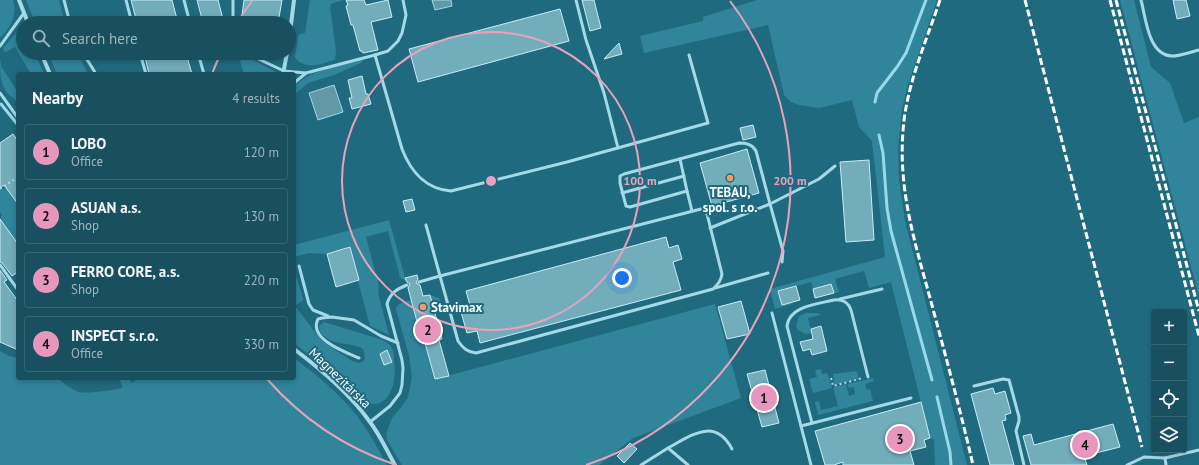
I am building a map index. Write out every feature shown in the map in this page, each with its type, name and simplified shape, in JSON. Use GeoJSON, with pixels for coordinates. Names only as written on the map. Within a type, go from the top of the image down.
{"type":"FeatureCollection","features":[{"type":"Feature","properties":{"kind":"street"},"geometry":{"type":"LineString","coordinates":[[19,0],[25,16]]}},
{"type":"Feature","properties":{"kind":"street"},"geometry":{"type":"LineString","coordinates":[[292,16],[294,0]]}},
{"type":"Feature","properties":{"kind":"street"},"geometry":{"type":"LineString","coordinates":[[44,60],[49,72]]}},
{"type":"Feature","properties":{"kind":"street"},"geometry":{"type":"LineString","coordinates":[[283,72],[286,60]]}},
{"type":"Feature","properties":{"kind":"street","name":"Magnezitárska"},"geometry":{"type":"LineString","coordinates":[[296,350],[308,359],[343,391],[370,422],[395,465]]}},
{"type":"Feature","properties":{"kind":"lane"},"geometry":{"type":"LineString","coordinates":[[64,0],[68,16]]}},
{"type":"Feature","properties":{"kind":"lane"},"geometry":{"type":"LineString","coordinates":[[126,0],[130,16]]}},
{"type":"Feature","properties":{"kind":"lane"},"geometry":{"type":"LineString","coordinates":[[184,0],[188,16]]}},
{"type":"Feature","properties":{"kind":"lane"},"geometry":{"type":"LineString","coordinates":[[233,0],[233,16]]}},
{"type":"Feature","properties":{"kind":"lane"},"geometry":{"type":"LineString","coordinates":[[296,73],[306,73],[388,51],[398,41],[402,33],[406,15],[402,0]]}},
{"type":"Feature","properties":{"kind":"lane"},"geometry":{"type":"LineString","coordinates":[[576,0],[586,40],[604,93],[618,148]]}},
{"type":"Feature","properties":{"kind":"lane"},"geometry":{"type":"LineString","coordinates":[[1141,0],[1152,42],[1159,51],[1166,55],[1173,56],[1199,50]]}},
{"type":"Feature","properties":{"kind":"lane"},"geometry":{"type":"LineString","coordinates":[[0,46],[16,24]]}},
{"type":"Feature","properties":{"kind":"lane"},"geometry":{"type":"LineString","coordinates":[[375,55],[407,162],[413,171],[424,182],[443,191],[461,190],[708,123],[689,55]]}},
{"type":"Feature","properties":{"kind":"lane"},"geometry":{"type":"LineString","coordinates":[[87,60],[95,72]]}},
{"type":"Feature","properties":{"kind":"lane"},"geometry":{"type":"LineString","coordinates":[[142,60],[145,72]]}},
{"type":"Feature","properties":{"kind":"lane"},"geometry":{"type":"LineString","coordinates":[[200,60],[203,72]]}},
{"type":"Feature","properties":{"kind":"lane"},"geometry":{"type":"LineString","coordinates":[[260,60],[283,72]]}},
{"type":"Feature","properties":{"kind":"lane"},"geometry":{"type":"LineString","coordinates":[[296,81],[306,73]]}},
{"type":"Feature","properties":{"kind":"lane"},"geometry":{"type":"LineString","coordinates":[[0,93],[16,115]]}},
{"type":"Feature","properties":{"kind":"lane"},"geometry":{"type":"LineString","coordinates":[[687,191],[630,207],[626,206],[619,179],[620,176],[624,174],[739,143],[750,144],[756,151],[783,251],[782,262]]}},
{"type":"Feature","properties":{"kind":"lane"},"geometry":{"type":"LineString","coordinates":[[680,159],[692,211]]}},
{"type":"Feature","properties":{"kind":"lane"},"geometry":{"type":"LineString","coordinates":[[710,228],[770,204],[819,179],[835,166]]}},
{"type":"Feature","properties":{"kind":"lane"},"geometry":{"type":"LineString","coordinates":[[622,193],[684,176]]}},
{"type":"Feature","properties":{"kind":"lane"},"geometry":{"type":"LineString","coordinates":[[419,282],[692,211],[704,210],[722,274],[722,279],[719,284],[713,289]]}},
{"type":"Feature","properties":{"kind":"lane"},"geometry":{"type":"LineString","coordinates":[[426,224],[458,341],[463,348],[469,352],[476,353],[768,273]]}},
{"type":"Feature","properties":{"kind":"lane"},"geometry":{"type":"LineString","coordinates":[[0,265],[16,287]]}},
{"type":"Feature","properties":{"kind":"lane"},"geometry":{"type":"LineString","coordinates":[[299,266],[309,304],[313,310],[332,317],[354,320],[381,336],[398,343]]}},
{"type":"Feature","properties":{"kind":"lane"},"geometry":{"type":"LineString","coordinates":[[370,422],[390,406],[401,389],[403,368],[398,343],[387,304],[390,296],[394,292],[407,285]]}},
{"type":"Feature","properties":{"kind":"lane"},"geometry":{"type":"LineString","coordinates":[[812,423],[787,326],[791,314],[797,310],[882,289]]}},
{"type":"Feature","properties":{"kind":"lane"},"geometry":{"type":"LineString","coordinates":[[840,299],[849,304],[868,377]]}},
{"type":"Feature","properties":{"kind":"lane"},"geometry":{"type":"LineString","coordinates":[[772,314],[811,465]]}},
{"type":"Feature","properties":{"kind":"lane"},"geometry":{"type":"LineString","coordinates":[[332,317],[318,320],[316,324],[318,334],[323,339],[343,351],[359,358]]}},
{"type":"Feature","properties":{"kind":"lane"},"geometry":{"type":"LineString","coordinates":[[974,386],[1003,379],[1009,380],[1019,417],[1016,431],[1024,465]]}},
{"type":"Feature","properties":{"kind":"lane"},"geometry":{"type":"LineString","coordinates":[[801,426],[911,398]]}},
{"type":"Feature","properties":{"kind":"lane"},"geometry":{"type":"LineString","coordinates":[[641,465],[668,448],[698,433],[709,431],[717,432],[728,442],[732,449]]}},
{"type":"Feature","properties":{"kind":"lane"},"geometry":{"type":"LineString","coordinates":[[668,448],[688,465]]}},
{"type":"Feature","properties":{"kind":"lane"},"geometry":{"type":"LineString","coordinates":[[1127,465],[1144,457],[1164,458],[1199,450]]}},
{"type":"Feature","properties":{"kind":"lane"},"geometry":{"type":"LineString","coordinates":[[1164,458],[1166,465]]}},
{"type":"Feature","properties":{"kind":"path"},"geometry":{"type":"LineString","coordinates":[[0,189],[16,178]]}},
{"type":"Feature","properties":{"kind":"path"},"geometry":{"type":"LineString","coordinates":[[831,378],[833,386],[868,377]]}},
{"type":"Feature","properties":{"kind":"shaded area"},"geometry":{"type":"Polygon","coordinates":[[[0,0],[13,0],[14,16],[10,26],[0,38],[0,0]]]}},
{"type":"Feature","properties":{"kind":"shaded area"},"geometry":{"type":"Polygon","coordinates":[[[26,0],[59,0],[63,16],[32,16],[26,0]]]}},
{"type":"Feature","properties":{"kind":"shaded area"},"geometry":{"type":"Polygon","coordinates":[[[310,0],[343,0],[331,4],[330,7],[336,51],[335,59],[314,65],[303,64],[298,61],[296,58],[296,50],[298,36],[305,33],[310,0]]]}},
{"type":"Feature","properties":{"kind":"shaded area"},"geometry":{"type":"Polygon","coordinates":[[[432,0],[451,0],[452,6],[435,10],[432,0]]]}},
{"type":"Feature","properties":{"kind":"shaded area"},"geometry":{"type":"Polygon","coordinates":[[[757,0],[937,0],[908,85],[902,109],[898,149],[899,179],[905,221],[967,465],[935,465],[934,440],[930,438],[891,282],[869,288],[864,271],[835,279],[839,292],[834,293],[831,284],[813,289],[811,282],[779,291],[782,305],[791,302],[792,304],[775,309],[770,289],[885,257],[872,141],[859,127],[852,100],[819,108],[799,105],[791,102],[784,95],[768,25],[644,53],[640,36],[703,21],[703,17],[757,0]]]}},
{"type":"Feature","properties":{"kind":"shaded area"},"geometry":{"type":"Polygon","coordinates":[[[1120,0],[1134,0],[1151,67],[1170,83],[1184,123],[1199,117],[1199,297],[1120,0]]]}},
{"type":"Feature","properties":{"kind":"shaded area"},"geometry":{"type":"Polygon","coordinates":[[[16,33],[16,49],[15,47],[6,52],[3,48],[16,33]]]}},
{"type":"Feature","properties":{"kind":"shaded area"},"geometry":{"type":"Polygon","coordinates":[[[0,60],[2,68],[16,89],[16,101],[3,87],[0,74],[0,60]]]}},
{"type":"Feature","properties":{"kind":"shaded area"},"geometry":{"type":"Polygon","coordinates":[[[23,60],[38,60],[43,72],[30,72],[23,60]]]}},
{"type":"Feature","properties":{"kind":"shaded area"},"geometry":{"type":"Polygon","coordinates":[[[51,60],[81,60],[87,72],[56,72],[51,60]]]}},
{"type":"Feature","properties":{"kind":"shaded area"},"geometry":{"type":"Polygon","coordinates":[[[253,60],[275,72],[243,72],[240,61],[253,60]]]}},
{"type":"Feature","properties":{"kind":"shaded area"},"geometry":{"type":"Polygon","coordinates":[[[362,60],[363,62],[334,75],[308,83],[296,93],[296,85],[300,81],[325,69],[362,60]]]}},
{"type":"Feature","properties":{"kind":"shaded area"},"geometry":{"type":"Polygon","coordinates":[[[334,85],[343,112],[318,120],[309,93],[334,85]]]}},
{"type":"Feature","properties":{"kind":"shaded area"},"geometry":{"type":"Polygon","coordinates":[[[6,188],[16,201],[16,241],[0,219],[2,215],[0,212],[0,190],[6,188]]]}},
{"type":"Feature","properties":{"kind":"shaded area"},"geometry":{"type":"Polygon","coordinates":[[[389,220],[406,281],[400,277],[388,231],[366,237],[379,286],[378,293],[389,335],[370,326],[350,247],[327,254],[309,253],[296,256],[296,244],[389,220]]]}},
{"type":"Feature","properties":{"kind":"shaded area"},"geometry":{"type":"Polygon","coordinates":[[[296,276],[302,295],[303,300],[296,305],[296,276]]]}},
{"type":"Feature","properties":{"kind":"shaded area"},"geometry":{"type":"Polygon","coordinates":[[[430,295],[439,298],[444,310],[435,312],[430,295]]]}},
{"type":"Feature","properties":{"kind":"shaded area"},"geometry":{"type":"Polygon","coordinates":[[[412,300],[423,344],[425,343],[436,379],[715,304],[741,398],[633,438],[599,465],[402,465],[387,440],[386,434],[392,418],[408,397],[412,377],[409,356],[396,309],[401,303],[412,300]]]}},
{"type":"Feature","properties":{"kind":"shaded area"},"geometry":{"type":"Polygon","coordinates":[[[296,307],[325,343],[352,361],[359,363],[365,359],[362,348],[336,342],[324,337],[319,326],[324,322],[380,339],[387,342],[393,349],[395,376],[391,392],[387,398],[381,402],[373,404],[364,402],[332,373],[296,345],[296,307]]]}},
{"type":"Feature","properties":{"kind":"shaded area"},"geometry":{"type":"Polygon","coordinates":[[[806,313],[818,313],[821,315],[808,318],[812,333],[806,334],[798,330],[796,326],[799,316],[806,313]]]}},
{"type":"Feature","properties":{"kind":"shaded area"},"geometry":{"type":"Polygon","coordinates":[[[0,351],[9,356],[16,358],[16,380],[60,380],[73,390],[79,392],[101,392],[123,388],[120,380],[130,380],[132,383],[136,380],[296,380],[296,360],[344,400],[366,429],[387,465],[0,465],[0,351]]]}},
{"type":"Feature","properties":{"kind":"shaded area"},"geometry":{"type":"Polygon","coordinates":[[[821,369],[822,374],[827,373],[832,388],[813,393],[809,379],[817,377],[815,370],[821,369]]]}},
{"type":"Feature","properties":{"kind":"shaded area"},"geometry":{"type":"Polygon","coordinates":[[[857,371],[859,379],[834,385],[833,374],[857,371]]]}},
{"type":"Feature","properties":{"kind":"shaded area"},"geometry":{"type":"Polygon","coordinates":[[[873,378],[874,381],[865,384],[867,390],[870,389],[873,401],[818,415],[815,402],[819,401],[821,410],[838,406],[833,387],[846,384],[849,396],[855,394],[854,387],[849,388],[847,384],[873,378]]]}},
{"type":"Feature","properties":{"kind":"building"},"geometry":{"type":"Polygon","coordinates":[[[131,0],[172,0],[176,16],[135,16],[131,0]]]}},
{"type":"Feature","properties":{"kind":"building"},"geometry":{"type":"Polygon","coordinates":[[[197,0],[218,0],[222,16],[201,16],[197,0]]]}},
{"type":"Feature","properties":{"kind":"building"},"geometry":{"type":"Polygon","coordinates":[[[244,0],[282,0],[279,16],[242,16],[244,0]]]}},
{"type":"Feature","properties":{"kind":"building"},"geometry":{"type":"Polygon","coordinates":[[[346,0],[364,0],[366,5],[388,0],[392,17],[371,22],[378,50],[363,53],[360,51],[353,25],[351,25],[346,0]]]}},
{"type":"Feature","properties":{"kind":"building"},"geometry":{"type":"Polygon","coordinates":[[[582,0],[594,0],[601,28],[590,31],[582,0]]]}},
{"type":"Feature","properties":{"kind":"building"},"geometry":{"type":"Polygon","coordinates":[[[1173,0],[1186,0],[1190,16],[1177,19],[1173,0]]]}},
{"type":"Feature","properties":{"kind":"building"},"geometry":{"type":"Polygon","coordinates":[[[560,9],[569,41],[418,82],[409,49],[560,9]]]}},
{"type":"Feature","properties":{"kind":"building"},"geometry":{"type":"Polygon","coordinates":[[[619,43],[622,54],[604,59],[619,43]]]}},
{"type":"Feature","properties":{"kind":"building"},"geometry":{"type":"Polygon","coordinates":[[[146,60],[188,60],[191,72],[149,72],[146,60]]]}},
{"type":"Feature","properties":{"kind":"building"},"geometry":{"type":"Polygon","coordinates":[[[362,76],[366,94],[368,94],[371,104],[352,109],[349,98],[352,98],[348,80],[362,76]]]}},
{"type":"Feature","properties":{"kind":"building"},"geometry":{"type":"Polygon","coordinates":[[[753,125],[756,137],[743,140],[740,128],[753,125]]]}},
{"type":"Feature","properties":{"kind":"building"},"geometry":{"type":"Polygon","coordinates":[[[13,134],[16,138],[16,201],[4,185],[0,188],[0,143],[13,134]]]}},
{"type":"Feature","properties":{"kind":"building"},"geometry":{"type":"Polygon","coordinates":[[[747,149],[759,193],[712,206],[700,163],[747,149]]]}},
{"type":"Feature","properties":{"kind":"building"},"geometry":{"type":"Polygon","coordinates":[[[869,160],[874,240],[846,242],[840,162],[869,160]]]}},
{"type":"Feature","properties":{"kind":"building"},"geometry":{"type":"Polygon","coordinates":[[[412,199],[415,210],[406,212],[403,201],[412,199]]]}},
{"type":"Feature","properties":{"kind":"building"},"geometry":{"type":"Polygon","coordinates":[[[0,219],[16,241],[16,273],[12,276],[0,262],[0,219]]]}},
{"type":"Feature","properties":{"kind":"building"},"geometry":{"type":"Polygon","coordinates":[[[666,237],[669,248],[678,245],[682,259],[673,262],[681,290],[480,343],[477,331],[467,333],[461,312],[471,309],[466,291],[666,237]]]}},
{"type":"Feature","properties":{"kind":"building"},"geometry":{"type":"Polygon","coordinates":[[[350,247],[359,280],[336,287],[327,254],[350,247]]]}},
{"type":"Feature","properties":{"kind":"building"},"geometry":{"type":"Polygon","coordinates":[[[0,270],[7,280],[4,282],[16,298],[16,349],[0,342],[0,270]]]}},
{"type":"Feature","properties":{"kind":"building"},"geometry":{"type":"Polygon","coordinates":[[[417,275],[418,279],[416,283],[420,285],[423,296],[430,295],[442,339],[439,340],[449,376],[435,379],[425,343],[423,344],[408,288],[410,284],[405,278],[417,275]]]}},
{"type":"Feature","properties":{"kind":"building"},"geometry":{"type":"Polygon","coordinates":[[[831,284],[834,293],[815,298],[813,289],[831,284]]]}},
{"type":"Feature","properties":{"kind":"building"},"geometry":{"type":"Polygon","coordinates":[[[796,286],[800,300],[782,305],[778,291],[796,286]]]}},
{"type":"Feature","properties":{"kind":"building"},"geometry":{"type":"Polygon","coordinates":[[[741,301],[750,334],[727,339],[718,307],[741,301]]]}},
{"type":"Feature","properties":{"kind":"building"},"geometry":{"type":"Polygon","coordinates":[[[821,326],[827,351],[812,355],[810,349],[803,351],[800,342],[813,339],[811,329],[821,326]]]}},
{"type":"Feature","properties":{"kind":"building"},"geometry":{"type":"Polygon","coordinates":[[[387,350],[392,362],[384,365],[380,354],[387,350]]]}},
{"type":"Feature","properties":{"kind":"building"},"geometry":{"type":"Polygon","coordinates":[[[765,370],[779,423],[762,427],[747,374],[765,370]]]}},
{"type":"Feature","properties":{"kind":"building"},"geometry":{"type":"Polygon","coordinates":[[[993,388],[995,394],[1005,391],[1011,413],[1005,415],[1006,420],[1002,421],[1014,465],[990,465],[971,394],[993,388]]]}},
{"type":"Feature","properties":{"kind":"building"},"geometry":{"type":"Polygon","coordinates":[[[921,402],[930,438],[924,440],[926,447],[910,451],[914,465],[843,465],[843,462],[834,465],[825,465],[815,431],[921,402]]]}},
{"type":"Feature","properties":{"kind":"building"},"geometry":{"type":"Polygon","coordinates":[[[1113,424],[1120,447],[1084,456],[1087,465],[1031,465],[1023,436],[1031,434],[1034,445],[1113,424]]]}},
{"type":"Feature","properties":{"kind":"building"},"geometry":{"type":"Polygon","coordinates":[[[630,443],[637,449],[624,463],[617,456],[630,443]]]}},
{"type":"Feature","properties":{"kind":"waterway"},"geometry":{"type":"LineString","coordinates":[[875,102],[877,93],[906,53],[926,0]]}},
{"type":"Feature","properties":{"kind":"waterway"},"geometry":{"type":"LineString","coordinates":[[1,104],[16,123]]}},
{"type":"Feature","properties":{"kind":"waterway"},"geometry":{"type":"LineString","coordinates":[[879,135],[883,153],[887,208],[891,231],[932,380]]}},
{"type":"Feature","properties":{"kind":"waterway"},"geometry":{"type":"LineString","coordinates":[[937,397],[950,452],[951,465]]}},
{"type":"Feature","properties":{"kind":"railway"},"geometry":{"type":"LineString","coordinates":[[940,0],[917,64],[908,97],[903,131],[903,177],[915,243],[954,387],[973,465]]}},
{"type":"Feature","properties":{"kind":"railway"},"geometry":{"type":"LineString","coordinates":[[1025,0],[1142,447]]}},
{"type":"Feature","properties":{"kind":"railway"},"geometry":{"type":"LineString","coordinates":[[1110,0],[1199,336]]}},
{"type":"Feature","properties":{"kind":"railway"},"geometry":{"type":"LineString","coordinates":[[1116,0],[1199,311]]}},
{"type":"Feature","properties":{"kind":"place","name":"TEBAU, spol. s r.o."},"geometry":{"type":"Point","coordinates":[730,178]}},
{"type":"Feature","properties":{"kind":"place","name":"Stavimax"},"geometry":{"type":"Point","coordinates":[423,307]}},
{"type":"Feature","properties":{"kind":"place","name":"ASUAN a.s."},"geometry":{"type":"Point","coordinates":[428,330]}},
{"type":"Feature","properties":{"kind":"place","name":"LOBO"},"geometry":{"type":"Point","coordinates":[764,398]}},
{"type":"Feature","properties":{"kind":"place","name":"FERRO CORE, a.s."},"geometry":{"type":"Point","coordinates":[900,439]}},
{"type":"Feature","properties":{"kind":"place","name":"INSPECT s.r.o."},"geometry":{"type":"Point","coordinates":[1085,445]}}]}
